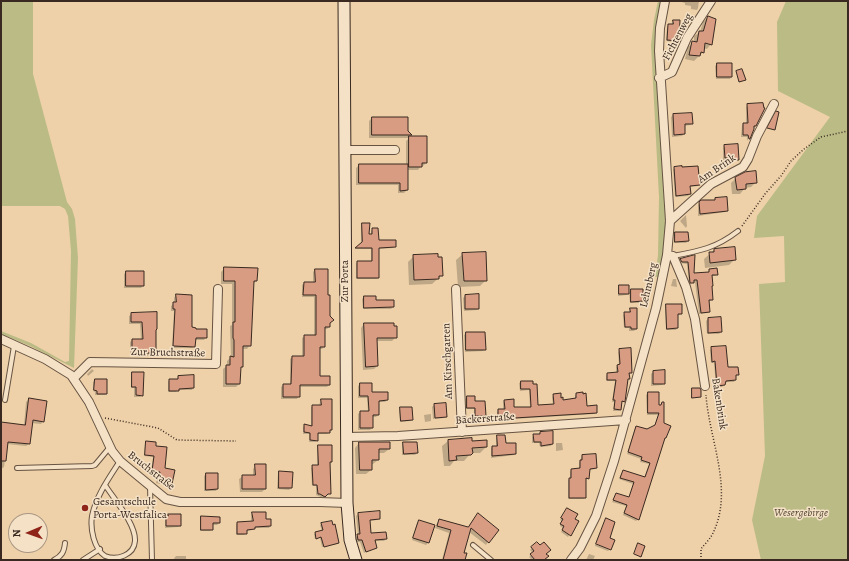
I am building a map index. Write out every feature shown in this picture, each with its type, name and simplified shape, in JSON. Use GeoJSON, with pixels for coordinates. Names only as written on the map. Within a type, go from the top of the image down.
{"type":"FeatureCollection","features":[{"type":"Feature","properties":{"kind":"main road","name":"Zur Porta"},"geometry":{"type":"LineString","coordinates":[[344,1],[347,503],[350,540],[356,560]]}},
{"type":"Feature","properties":{"kind":"street","name":"Lehmberg"},"geometry":{"type":"LineString","coordinates":[[571,560],[580,548],[596,516],[626,420],[670,256],[670,221],[658,51],[660,28],[665,1]]}},
{"type":"Feature","properties":{"kind":"street","name":"Fichtenweg"},"geometry":{"type":"LineString","coordinates":[[660,78],[672,72],[687,38],[711,1]]}},
{"type":"Feature","properties":{"kind":"street","name":"Am Brink"},"geometry":{"type":"LineString","coordinates":[[670,221],[711,184],[743,167],[774,104]]}},
{"type":"Feature","properties":{"kind":"street"},"geometry":{"type":"LineString","coordinates":[[344,150],[395,150]]}},
{"type":"Feature","properties":{"kind":"street","name":"Bakenbrink"},"geometry":{"type":"LineString","coordinates":[[670,256],[686,287],[695,319],[705,386]]}},
{"type":"Feature","properties":{"kind":"street","name":"Zur Bruchstraße"},"geometry":{"type":"LineString","coordinates":[[74,378],[90,362],[216,364],[218,289]]}},
{"type":"Feature","properties":{"kind":"street","name":"Am Kirschgarten"},"geometry":{"type":"LineString","coordinates":[[456,289],[462,432]]}},
{"type":"Feature","properties":{"kind":"street","name":"Bruchstraße"},"geometry":{"type":"LineString","coordinates":[[1,339],[46,359],[74,378],[110,447],[120,461],[166,499],[180,502],[347,503]]}},
{"type":"Feature","properties":{"kind":"street","name":"Bäckerstraße"},"geometry":{"type":"LineString","coordinates":[[346,437],[398,436],[626,420]]}},
{"type":"Feature","properties":{"kind":"lane"},"geometry":{"type":"LineString","coordinates":[[670,256],[700,251],[713,247],[738,231]]}},
{"type":"Feature","properties":{"kind":"lane"},"geometry":{"type":"LineString","coordinates":[[5,400],[14,345]]}},
{"type":"Feature","properties":{"kind":"lane"},"geometry":{"type":"LineString","coordinates":[[17,468],[92,466],[95,465],[110,447]]}},
{"type":"Feature","properties":{"kind":"lane"},"geometry":{"type":"LineString","coordinates":[[105,485],[131,523],[135,541],[132,550],[128,555],[120,559],[104,556],[95,540],[92,520],[98,498],[105,485],[120,461]]}},
{"type":"Feature","properties":{"kind":"lane"},"geometry":{"type":"LineString","coordinates":[[150,486],[152,560]]}},
{"type":"Feature","properties":{"kind":"lane"},"geometry":{"type":"LineString","coordinates":[[54,560],[62,556],[65,549],[65,543]]}},
{"type":"Feature","properties":{"kind":"lane"},"geometry":{"type":"LineString","coordinates":[[473,545],[491,560]]}},
{"type":"Feature","properties":{"kind":"lane"},"geometry":{"type":"LineString","coordinates":[[84,560],[100,549]]}},
{"type":"Feature","properties":{"kind":"path"},"geometry":{"type":"LineString","coordinates":[[738,231],[791,161],[804,149],[821,137],[848,131]]}},
{"type":"Feature","properties":{"kind":"path","name":"Bakenbrink"},"geometry":{"type":"LineString","coordinates":[[701,560],[701,549],[712,535],[719,515],[721,501],[718,458],[707,408],[705,386]]}},
{"type":"Feature","properties":{"kind":"path"},"geometry":{"type":"LineString","coordinates":[[95,416],[158,428],[177,440],[236,441]]}},
{"type":"Feature","properties":{"kind":"green space"},"geometry":{"type":"Polygon","coordinates":[[[1,1],[33,1],[33,74],[67,202],[72,209],[75,219],[78,258],[74,368],[30,346],[1,334],[1,331],[31,343],[65,362],[69,361],[71,251],[68,216],[65,209],[60,206],[1,206],[1,1]]]}},
{"type":"Feature","properties":{"kind":"green space"},"geometry":{"type":"Polygon","coordinates":[[[658,1],[668,1],[661,46],[670,210],[663,277],[655,277],[658,255],[659,197],[651,45],[658,1]]]}},
{"type":"Feature","properties":{"kind":"green space","name":"Wesergebirge"},"geometry":{"type":"Polygon","coordinates":[[[786,1],[848,1],[848,560],[761,560],[752,520],[765,456],[759,284],[785,282],[784,236],[754,238],[757,216],[830,117],[778,91],[777,22],[786,1]]]}},
{"type":"Feature","properties":{"kind":"building"},"geometry":{"type":"Polygon","coordinates":[[[708,16],[716,19],[712,45],[705,43],[704,53],[701,52],[700,56],[689,55],[692,41],[697,42],[699,31],[703,31],[708,16]]]}},
{"type":"Feature","properties":{"kind":"building"},"geometry":{"type":"Polygon","coordinates":[[[673,20],[680,20],[679,41],[667,40],[668,24],[673,24],[673,20]]]}},
{"type":"Feature","properties":{"kind":"building"},"geometry":{"type":"Polygon","coordinates":[[[717,63],[732,63],[732,77],[717,77],[717,63]]]}},
{"type":"Feature","properties":{"kind":"building"},"geometry":{"type":"Polygon","coordinates":[[[742,69],[746,80],[739,82],[736,71],[742,69]]]}},
{"type":"Feature","properties":{"kind":"building"},"geometry":{"type":"Polygon","coordinates":[[[763,103],[765,108],[756,126],[754,126],[749,139],[748,135],[743,135],[743,123],[748,123],[747,104],[763,103]]]}},
{"type":"Feature","properties":{"kind":"building"},"geometry":{"type":"Polygon","coordinates":[[[776,111],[779,112],[775,130],[767,128],[776,111]]]}},
{"type":"Feature","properties":{"kind":"building"},"geometry":{"type":"Polygon","coordinates":[[[692,113],[693,124],[685,124],[685,134],[674,135],[673,114],[692,113]]]}},
{"type":"Feature","properties":{"kind":"building"},"geometry":{"type":"Polygon","coordinates":[[[372,117],[408,117],[408,131],[412,135],[372,135],[372,117]]]}},
{"type":"Feature","properties":{"kind":"building"},"geometry":{"type":"Polygon","coordinates":[[[409,136],[427,136],[427,163],[422,163],[422,167],[409,167],[409,136]]]}},
{"type":"Feature","properties":{"kind":"building"},"geometry":{"type":"Polygon","coordinates":[[[738,144],[739,160],[729,160],[729,158],[725,158],[724,145],[738,144]]]}},
{"type":"Feature","properties":{"kind":"building"},"geometry":{"type":"Polygon","coordinates":[[[359,164],[408,164],[408,190],[400,191],[400,183],[359,183],[359,164]]]}},
{"type":"Feature","properties":{"kind":"building"},"geometry":{"type":"Polygon","coordinates":[[[698,166],[700,185],[690,186],[691,194],[676,196],[674,167],[698,166]]]}},
{"type":"Feature","properties":{"kind":"building"},"geometry":{"type":"Polygon","coordinates":[[[756,171],[757,183],[746,184],[746,189],[737,190],[735,177],[745,172],[756,171]]]}},
{"type":"Feature","properties":{"kind":"building"},"geometry":{"type":"Polygon","coordinates":[[[727,197],[728,211],[700,214],[699,202],[701,200],[715,200],[715,198],[727,197]]]}},
{"type":"Feature","properties":{"kind":"building"},"geometry":{"type":"Polygon","coordinates":[[[362,223],[370,223],[369,234],[372,234],[372,228],[378,228],[379,240],[396,240],[396,247],[379,248],[379,278],[357,278],[357,261],[372,261],[372,248],[355,248],[362,242],[362,223]]]}},
{"type":"Feature","properties":{"kind":"building"},"geometry":{"type":"Polygon","coordinates":[[[675,232],[688,232],[689,241],[675,242],[675,232]]]}},
{"type":"Feature","properties":{"kind":"building"},"geometry":{"type":"Polygon","coordinates":[[[735,247],[736,260],[710,263],[709,252],[714,252],[714,249],[735,247]]]}},
{"type":"Feature","properties":{"kind":"building"},"geometry":{"type":"Polygon","coordinates":[[[486,252],[487,281],[464,281],[462,253],[486,252]]]}},
{"type":"Feature","properties":{"kind":"building"},"geometry":{"type":"Polygon","coordinates":[[[438,254],[438,257],[442,257],[443,276],[439,276],[439,279],[414,280],[413,255],[438,254]]]}},
{"type":"Feature","properties":{"kind":"building"},"geometry":{"type":"Polygon","coordinates":[[[695,255],[694,273],[709,272],[709,269],[717,268],[718,275],[712,275],[713,300],[709,300],[710,312],[701,313],[697,280],[694,280],[694,283],[690,283],[688,262],[682,262],[680,259],[695,255]]]}},
{"type":"Feature","properties":{"kind":"building"},"geometry":{"type":"Polygon","coordinates":[[[224,267],[258,268],[257,281],[254,281],[251,346],[243,346],[243,367],[241,367],[240,384],[226,384],[226,365],[230,365],[230,356],[234,357],[233,322],[235,322],[235,281],[224,281],[224,267]]]}},
{"type":"Feature","properties":{"kind":"building"},"geometry":{"type":"Polygon","coordinates":[[[315,269],[328,269],[330,316],[334,320],[330,323],[330,327],[325,327],[325,347],[320,347],[320,376],[330,376],[330,385],[300,385],[300,397],[283,397],[283,384],[291,384],[292,356],[304,356],[304,335],[316,335],[316,295],[303,295],[304,282],[315,282],[315,269]]]}},
{"type":"Feature","properties":{"kind":"building"},"geometry":{"type":"Polygon","coordinates":[[[126,271],[144,271],[144,286],[126,286],[126,271]]]}},
{"type":"Feature","properties":{"kind":"building"},"geometry":{"type":"Polygon","coordinates":[[[619,285],[629,285],[629,294],[619,294],[619,285]]]}},
{"type":"Feature","properties":{"kind":"building"},"geometry":{"type":"Polygon","coordinates":[[[631,289],[643,289],[643,301],[631,302],[631,289]]]}},
{"type":"Feature","properties":{"kind":"building"},"geometry":{"type":"Polygon","coordinates":[[[176,294],[192,295],[192,327],[196,329],[207,329],[207,338],[196,338],[195,347],[173,346],[175,309],[173,309],[173,302],[176,302],[176,294]]]}},
{"type":"Feature","properties":{"kind":"building"},"geometry":{"type":"Polygon","coordinates":[[[479,294],[479,309],[465,309],[465,295],[479,294]]]}},
{"type":"Feature","properties":{"kind":"building"},"geometry":{"type":"Polygon","coordinates":[[[364,296],[376,296],[376,300],[394,300],[394,307],[364,308],[364,296]]]}},
{"type":"Feature","properties":{"kind":"building"},"geometry":{"type":"Polygon","coordinates":[[[666,304],[682,304],[682,314],[678,314],[678,328],[667,329],[666,304]]]}},
{"type":"Feature","properties":{"kind":"building"},"geometry":{"type":"Polygon","coordinates":[[[630,308],[637,308],[637,329],[625,327],[624,312],[630,312],[630,308]]]}},
{"type":"Feature","properties":{"kind":"building"},"geometry":{"type":"Polygon","coordinates":[[[157,312],[156,353],[144,353],[144,355],[132,353],[132,339],[143,339],[142,322],[131,322],[131,313],[157,312]]]}},
{"type":"Feature","properties":{"kind":"building"},"geometry":{"type":"Polygon","coordinates":[[[721,317],[722,332],[708,333],[708,318],[721,317]]]}},
{"type":"Feature","properties":{"kind":"building"},"geometry":{"type":"Polygon","coordinates":[[[364,323],[394,323],[394,326],[397,326],[397,338],[377,338],[378,366],[366,367],[364,323]]]}},
{"type":"Feature","properties":{"kind":"building"},"geometry":{"type":"Polygon","coordinates":[[[466,332],[485,332],[486,350],[466,350],[466,332]]]}},
{"type":"Feature","properties":{"kind":"building"},"geometry":{"type":"Polygon","coordinates":[[[726,346],[728,367],[738,367],[739,375],[736,375],[736,380],[726,381],[725,385],[717,386],[715,361],[712,362],[711,347],[726,346]]]}},
{"type":"Feature","properties":{"kind":"building"},"geometry":{"type":"Polygon","coordinates":[[[631,348],[632,373],[629,373],[630,379],[628,379],[625,402],[622,401],[621,410],[614,409],[615,400],[613,400],[616,380],[607,380],[607,373],[618,372],[617,365],[620,364],[619,349],[631,348]]]}},
{"type":"Feature","properties":{"kind":"building"},"geometry":{"type":"Polygon","coordinates":[[[665,370],[665,384],[653,384],[653,371],[665,370]]]}},
{"type":"Feature","properties":{"kind":"building"},"geometry":{"type":"Polygon","coordinates":[[[132,372],[144,372],[143,396],[136,395],[136,387],[132,387],[132,372]]]}},
{"type":"Feature","properties":{"kind":"building"},"geometry":{"type":"Polygon","coordinates":[[[194,375],[194,388],[169,391],[169,379],[178,379],[178,376],[194,375]]]}},
{"type":"Feature","properties":{"kind":"building"},"geometry":{"type":"Polygon","coordinates":[[[95,379],[107,379],[107,394],[97,394],[97,391],[94,390],[95,379]]]}},
{"type":"Feature","properties":{"kind":"building"},"geometry":{"type":"Polygon","coordinates":[[[521,381],[533,381],[533,384],[537,384],[538,405],[554,404],[553,394],[561,393],[561,398],[563,397],[563,400],[576,398],[576,393],[583,392],[583,394],[586,393],[587,406],[597,405],[597,413],[498,419],[498,409],[505,409],[504,400],[514,399],[514,407],[531,407],[530,389],[521,389],[521,381]]]}},
{"type":"Feature","properties":{"kind":"building"},"geometry":{"type":"Polygon","coordinates":[[[360,383],[372,383],[372,392],[388,392],[388,400],[379,401],[379,415],[373,415],[373,428],[360,428],[360,411],[369,411],[368,396],[360,396],[360,383]]]}},
{"type":"Feature","properties":{"kind":"building"},"geometry":{"type":"Polygon","coordinates":[[[692,388],[700,388],[701,397],[692,398],[692,388]]]}},
{"type":"Feature","properties":{"kind":"building"},"geometry":{"type":"Polygon","coordinates":[[[648,392],[659,392],[659,405],[664,402],[664,423],[671,426],[665,438],[639,520],[624,513],[627,505],[613,500],[616,493],[629,497],[634,482],[620,478],[623,470],[645,477],[650,463],[641,460],[642,457],[628,452],[636,426],[647,429],[655,425],[659,413],[648,413],[648,392]]]}},
{"type":"Feature","properties":{"kind":"building"},"geometry":{"type":"Polygon","coordinates":[[[467,396],[475,396],[475,401],[485,401],[486,416],[475,416],[475,408],[467,408],[467,396]]]}},
{"type":"Feature","properties":{"kind":"building"},"geometry":{"type":"Polygon","coordinates":[[[29,398],[47,401],[44,422],[33,420],[30,444],[8,442],[6,461],[1,461],[1,422],[25,425],[29,398]]]}},
{"type":"Feature","properties":{"kind":"building"},"geometry":{"type":"Polygon","coordinates":[[[321,399],[332,399],[332,430],[330,430],[330,433],[318,433],[318,441],[310,440],[310,433],[304,432],[304,424],[312,426],[312,405],[321,405],[321,399]]]}},
{"type":"Feature","properties":{"kind":"building"},"geometry":{"type":"Polygon","coordinates":[[[446,403],[447,417],[435,418],[434,404],[446,403]]]}},
{"type":"Feature","properties":{"kind":"building"},"geometry":{"type":"Polygon","coordinates":[[[400,407],[412,407],[413,420],[401,421],[400,407]]]}},
{"type":"Feature","properties":{"kind":"building"},"geometry":{"type":"Polygon","coordinates":[[[553,431],[553,444],[541,446],[541,442],[534,442],[533,434],[553,431]]]}},
{"type":"Feature","properties":{"kind":"building"},"geometry":{"type":"Polygon","coordinates":[[[497,435],[505,435],[506,443],[516,443],[516,454],[492,456],[492,446],[497,446],[497,435]]]}},
{"type":"Feature","properties":{"kind":"building"},"geometry":{"type":"Polygon","coordinates":[[[472,438],[472,441],[487,440],[487,447],[472,448],[473,453],[471,455],[456,456],[457,460],[449,461],[448,440],[472,438]]]}},
{"type":"Feature","properties":{"kind":"building"},"geometry":{"type":"Polygon","coordinates":[[[146,441],[156,442],[156,446],[167,447],[165,468],[175,470],[172,484],[158,481],[160,472],[152,471],[154,456],[145,455],[146,441]]]}},
{"type":"Feature","properties":{"kind":"building"},"geometry":{"type":"Polygon","coordinates":[[[359,442],[390,442],[390,449],[379,449],[379,460],[372,460],[372,470],[360,470],[359,442]]]}},
{"type":"Feature","properties":{"kind":"building"},"geometry":{"type":"Polygon","coordinates":[[[403,442],[417,442],[418,453],[404,454],[403,442]]]}},
{"type":"Feature","properties":{"kind":"building"},"geometry":{"type":"Polygon","coordinates":[[[318,445],[332,445],[332,462],[330,462],[331,494],[328,494],[325,497],[318,494],[317,485],[313,485],[312,465],[318,465],[318,445]]]}},
{"type":"Feature","properties":{"kind":"building"},"geometry":{"type":"Polygon","coordinates":[[[596,454],[597,468],[590,469],[589,479],[586,478],[586,498],[569,498],[569,478],[571,478],[571,469],[580,468],[580,460],[582,460],[582,455],[596,454]]]}},
{"type":"Feature","properties":{"kind":"building"},"geometry":{"type":"Polygon","coordinates":[[[255,464],[266,464],[266,489],[242,489],[242,475],[255,475],[255,464]]]}},
{"type":"Feature","properties":{"kind":"building"},"geometry":{"type":"Polygon","coordinates":[[[279,471],[293,472],[292,488],[279,488],[279,471]]]}},
{"type":"Feature","properties":{"kind":"building"},"geometry":{"type":"Polygon","coordinates":[[[206,473],[218,473],[218,489],[206,490],[206,473]]]}},
{"type":"Feature","properties":{"kind":"building"},"geometry":{"type":"Polygon","coordinates":[[[567,508],[578,514],[575,519],[579,521],[571,536],[562,530],[564,526],[560,524],[563,519],[561,518],[567,508]]]}},
{"type":"Feature","properties":{"kind":"building"},"geometry":{"type":"Polygon","coordinates":[[[380,511],[380,519],[370,520],[371,533],[386,532],[387,539],[375,540],[377,548],[366,552],[362,540],[358,540],[357,534],[360,534],[358,513],[380,511]]]}},
{"type":"Feature","properties":{"kind":"building"},"geometry":{"type":"Polygon","coordinates":[[[252,512],[266,512],[266,519],[271,519],[271,526],[255,527],[255,529],[247,530],[247,534],[237,534],[237,522],[253,521],[252,512]]]}},
{"type":"Feature","properties":{"kind":"building"},"geometry":{"type":"Polygon","coordinates":[[[478,513],[499,530],[489,543],[471,528],[464,553],[467,553],[465,560],[443,560],[451,530],[437,526],[439,519],[468,527],[478,513]]]}},
{"type":"Feature","properties":{"kind":"building"},"geometry":{"type":"Polygon","coordinates":[[[168,514],[181,514],[181,526],[166,526],[166,516],[168,516],[168,514]]]}},
{"type":"Feature","properties":{"kind":"building"},"geometry":{"type":"Polygon","coordinates":[[[201,516],[220,517],[220,523],[213,523],[213,530],[201,530],[201,516]]]}},
{"type":"Feature","properties":{"kind":"building"},"geometry":{"type":"Polygon","coordinates":[[[606,518],[615,522],[610,538],[615,540],[611,550],[596,544],[606,518]]]}},
{"type":"Feature","properties":{"kind":"building"},"geometry":{"type":"Polygon","coordinates":[[[419,520],[435,525],[429,543],[413,538],[419,520]]]}},
{"type":"Feature","properties":{"kind":"building"},"geometry":{"type":"Polygon","coordinates":[[[332,521],[333,525],[335,524],[339,543],[324,547],[321,537],[316,539],[315,532],[323,530],[321,523],[332,521]]]}},
{"type":"Feature","properties":{"kind":"building"},"geometry":{"type":"Polygon","coordinates":[[[537,542],[540,545],[544,542],[551,550],[546,554],[549,556],[544,560],[535,560],[530,554],[534,551],[531,547],[537,542]]]}},
{"type":"Feature","properties":{"kind":"building"},"geometry":{"type":"Polygon","coordinates":[[[638,543],[645,546],[641,557],[634,554],[638,543]]]}},
{"type":"Feature","properties":{"kind":"place","name":"Gesamtschule Porta-Westfalica"},"geometry":{"type":"Point","coordinates":[85,508]}}]}
